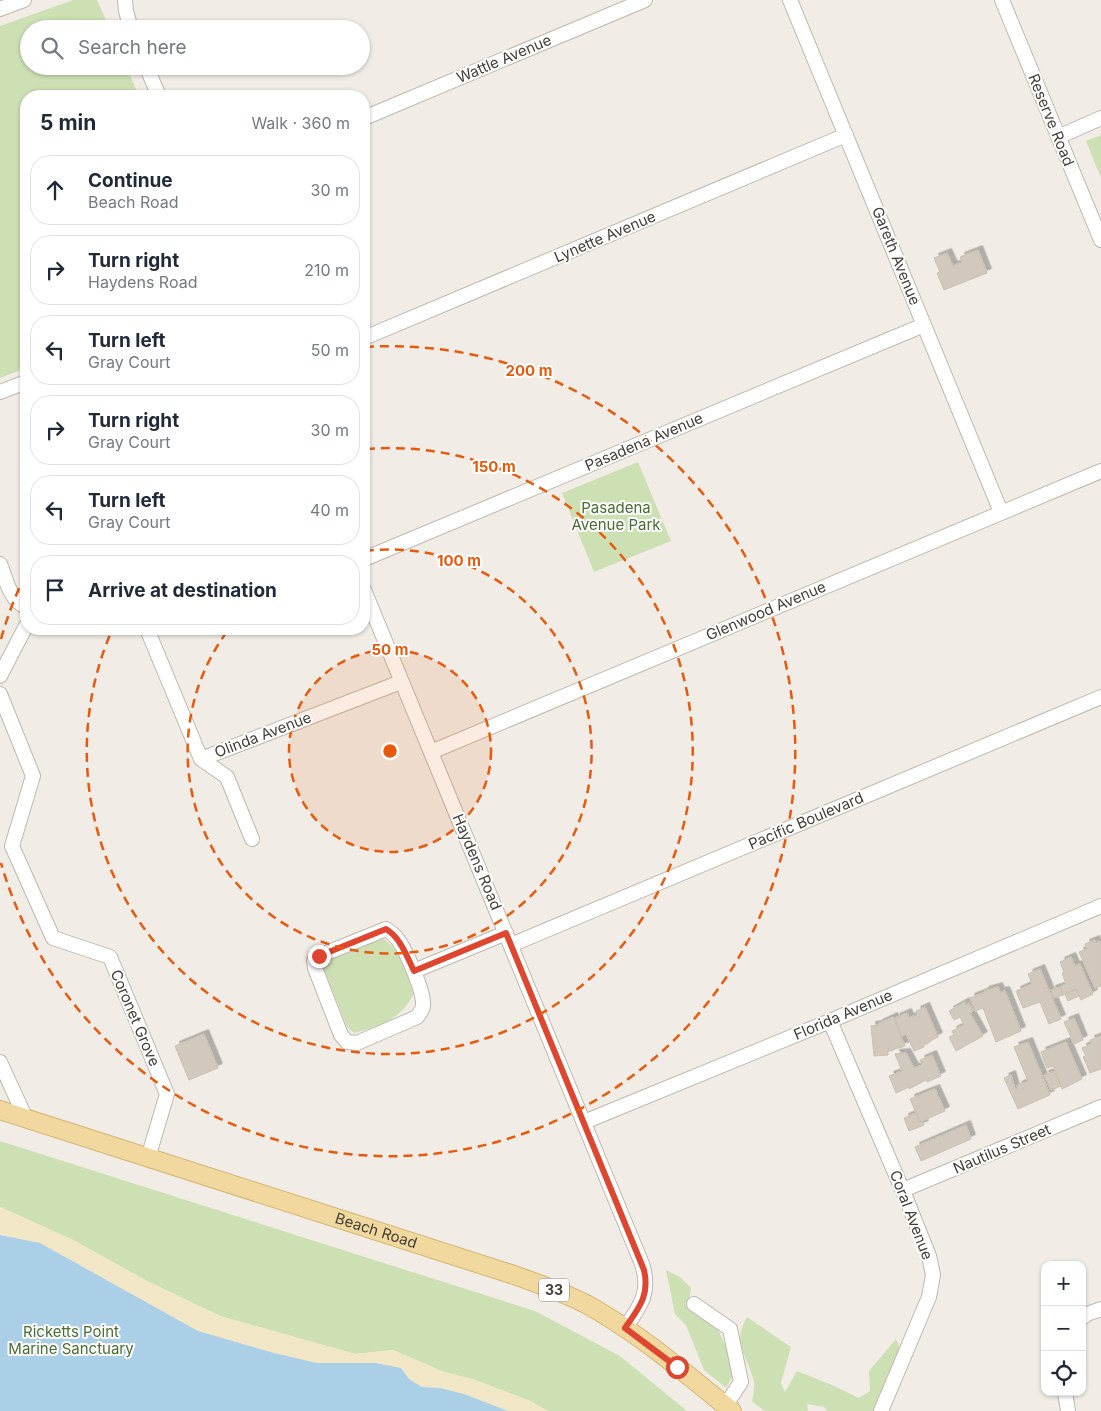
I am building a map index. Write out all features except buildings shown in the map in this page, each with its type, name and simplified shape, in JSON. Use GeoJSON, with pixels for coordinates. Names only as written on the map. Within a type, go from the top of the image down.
{"type":"FeatureCollection","features":[{"type":"Feature","properties":{"kind":"main road","name":"Beach Road"},"geometry":{"type":"LineString","coordinates":[[0,1110],[511,1274],[572,1297],[625,1328],[728,1408]]}},
{"type":"Feature","properties":{"kind":"street"},"geometry":{"type":"LineString","coordinates":[[0,9],[24,0]]}},
{"type":"Feature","properties":{"kind":"street"},"geometry":{"type":"LineString","coordinates":[[125,0],[128,20]]}},
{"type":"Feature","properties":{"kind":"street","name":"Wattle Avenue"},"geometry":{"type":"LineString","coordinates":[[370,115],[645,0]]}},
{"type":"Feature","properties":{"kind":"street","name":"Gareth Avenue"},"geometry":{"type":"LineString","coordinates":[[790,0],[1001,512]]}},
{"type":"Feature","properties":{"kind":"street","name":"Reserve Road"},"geometry":{"type":"LineString","coordinates":[[1002,0],[1101,240]]}},
{"type":"Feature","properties":{"kind":"street"},"geometry":{"type":"LineString","coordinates":[[150,75],[156,90]]}},
{"type":"Feature","properties":{"kind":"street"},"geometry":{"type":"LineString","coordinates":[[1058,137],[1101,118]]}},
{"type":"Feature","properties":{"kind":"street","name":"Lynette Avenue"},"geometry":{"type":"LineString","coordinates":[[370,335],[846,135]]}},
{"type":"Feature","properties":{"kind":"street","name":"Pasadena Avenue"},"geometry":{"type":"LineString","coordinates":[[370,556],[924,325]]}},
{"type":"Feature","properties":{"kind":"street"},"geometry":{"type":"LineString","coordinates":[[0,392],[20,384]]}},
{"type":"Feature","properties":{"kind":"street","name":"Glenwood Avenue"},"geometry":{"type":"LineString","coordinates":[[431,752],[1101,470]]}},
{"type":"Feature","properties":{"kind":"street"},"geometry":{"type":"LineString","coordinates":[[0,564],[15,599],[20,604]]}},
{"type":"Feature","properties":{"kind":"street","name":"Haydens Road"},"geometry":{"type":"LineString","coordinates":[[370,605],[642,1264],[645,1275],[645,1296],[625,1328]]}},
{"type":"Feature","properties":{"kind":"street"},"geometry":{"type":"LineString","coordinates":[[0,676],[21,635]]}},
{"type":"Feature","properties":{"kind":"street","name":"Olinda Avenue"},"geometry":{"type":"LineString","coordinates":[[149,635],[201,759],[402,682]]}},
{"type":"Feature","properties":{"kind":"street","name":"Coronet Grove"},"geometry":{"type":"LineString","coordinates":[[0,694],[34,776],[12,846],[53,938],[110,957],[167,1094],[148,1158]]}},
{"type":"Feature","properties":{"kind":"street","name":"Pacific Boulevard"},"geometry":{"type":"LineString","coordinates":[[414,971],[508,939],[1101,697]]}},
{"type":"Feature","properties":{"kind":"street"},"geometry":{"type":"LineString","coordinates":[[201,759],[227,778],[252,839]]}},
{"type":"Feature","properties":{"kind":"street","name":"Florida Avenue"},"geometry":{"type":"LineString","coordinates":[[584,1122],[830,1021],[1101,906]]}},
{"type":"Feature","properties":{"kind":"street"},"geometry":{"type":"LineString","coordinates":[[386,929],[392,932],[399,940],[414,971],[424,1003],[421,1012],[417,1017],[357,1043],[347,1042],[341,1036],[314,961],[319,956],[386,929]]}},
{"type":"Feature","properties":{"kind":"street","name":"Coral Avenue"},"geometry":{"type":"LineString","coordinates":[[830,1021],[903,1190],[929,1256],[933,1275],[929,1297],[882,1404],[881,1411]]}},
{"type":"Feature","properties":{"kind":"street"},"geometry":{"type":"LineString","coordinates":[[0,1062],[26,1119]]}},
{"type":"Feature","properties":{"kind":"street","name":"Nautilus Street"},"geometry":{"type":"LineString","coordinates":[[903,1190],[1101,1107]]}},
{"type":"Feature","properties":{"kind":"street","name":"Beach Road"},"geometry":{"type":"LineString","coordinates":[[694,1304],[730,1329],[742,1382],[728,1408]]}},
{"type":"Feature","properties":{"kind":"street"},"geometry":{"type":"LineString","coordinates":[[1086,1315],[1101,1309]]}},
{"type":"Feature","properties":{"kind":"street"},"geometry":{"type":"LineString","coordinates":[[1065,1396],[1068,1411]]}},
{"type":"Feature","properties":{"kind":"green space"},"geometry":{"type":"Polygon","coordinates":[[[73,0],[97,0],[106,20],[20,20],[20,75],[130,75],[136,90],[20,90],[20,370],[0,378],[0,26],[73,0]]]}},
{"type":"Feature","properties":{"kind":"green space"},"geometry":{"type":"Polygon","coordinates":[[[1101,135],[1101,178],[1086,141],[1101,135]]]}},
{"type":"Feature","properties":{"kind":"green space","name":"Pasadena Avenue Park"},"geometry":{"type":"Polygon","coordinates":[[[638,462],[671,541],[594,572],[562,493],[638,462]]]}},
{"type":"Feature","properties":{"kind":"green space"},"geometry":{"type":"Polygon","coordinates":[[[382,938],[388,942],[398,955],[414,993],[409,1002],[397,1015],[381,1024],[354,1033],[347,1027],[324,969],[329,960],[382,938]]]}},
{"type":"Feature","properties":{"kind":"green space"},"geometry":{"type":"Polygon","coordinates":[[[0,1141],[535,1311],[620,1356],[687,1411],[548,1411],[528,1400],[472,1379],[444,1372],[393,1350],[355,1354],[220,1316],[147,1281],[73,1240],[0,1207],[0,1141]]]}},
{"type":"Feature","properties":{"kind":"green space"},"geometry":{"type":"Polygon","coordinates":[[[666,1270],[680,1277],[691,1288],[688,1306],[716,1325],[735,1371],[726,1388],[704,1370],[686,1325],[675,1314],[666,1270]]]}},
{"type":"Feature","properties":{"kind":"green space"},"geometry":{"type":"Polygon","coordinates":[[[747,1317],[791,1347],[781,1383],[785,1392],[797,1371],[859,1398],[870,1391],[869,1371],[896,1339],[900,1348],[876,1411],[827,1411],[824,1407],[807,1404],[808,1411],[765,1411],[752,1402],[754,1381],[740,1342],[747,1317]]]}},
{"type":"Feature","properties":{"kind":"sand"},"geometry":{"type":"Polygon","coordinates":[[[0,1207],[73,1240],[147,1281],[220,1316],[355,1354],[393,1350],[444,1372],[472,1379],[528,1400],[548,1411],[508,1411],[464,1394],[440,1388],[422,1387],[409,1379],[401,1368],[376,1363],[317,1363],[274,1353],[198,1331],[40,1243],[0,1235],[0,1207]]]}},
{"type":"Feature","properties":{"kind":"water","name":"Ricketts Point Marine Sanctuary"},"geometry":{"type":"Polygon","coordinates":[[[0,1235],[40,1243],[198,1331],[274,1353],[317,1363],[376,1363],[401,1368],[409,1379],[422,1387],[440,1388],[464,1394],[508,1411],[0,1411],[0,1235]]]}},
{"type":"Feature","properties":{"kind":"route"},"geometry":{"type":"LineString","coordinates":[[319,956],[386,929],[392,932],[399,940],[414,971],[506,933],[644,1270],[645,1296],[625,1328],[677,1367]]}}]}
